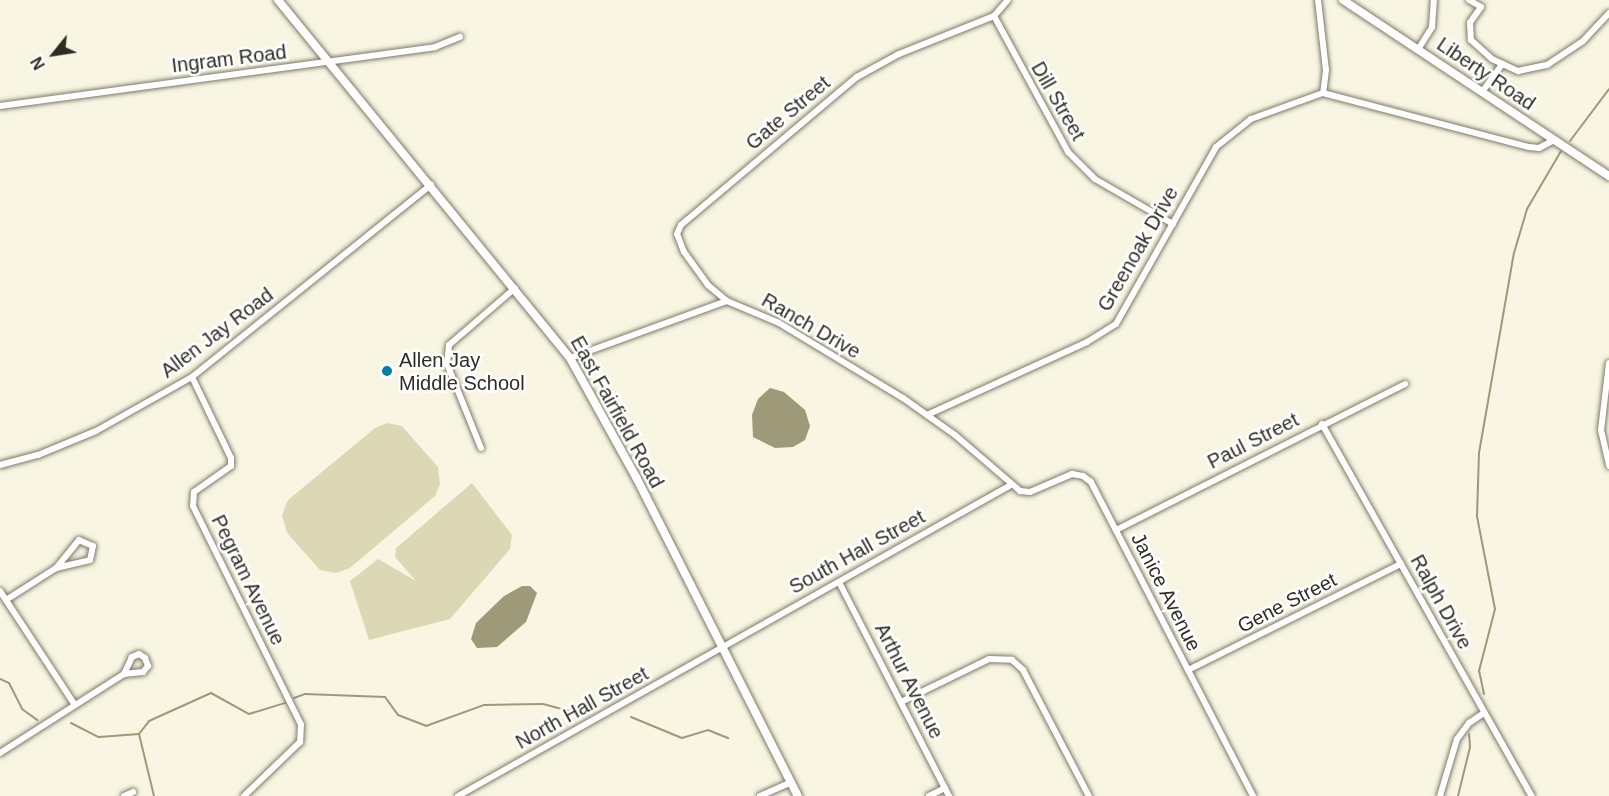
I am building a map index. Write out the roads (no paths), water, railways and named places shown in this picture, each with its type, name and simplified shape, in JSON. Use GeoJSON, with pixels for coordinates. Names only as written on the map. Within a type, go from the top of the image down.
{"type":"FeatureCollection","features":[{"type":"Feature","properties":{"kind":"main road","name":"East Fairfield Road"},"geometry":{"type":"LineString","coordinates":[[278,0],[516,288],[570,358],[626,457],[798,796]]}},
{"type":"Feature","properties":{"kind":"main road","name":"Liberty Road"},"geometry":{"type":"LineString","coordinates":[[1343,0],[1419,48],[1609,176]]}},
{"type":"Feature","properties":{"kind":"street","name":"Gate Street"},"geometry":{"type":"LineString","coordinates":[[727,301],[708,285],[684,252],[677,234],[681,225],[865,71],[994,16],[1008,0]]}},
{"type":"Feature","properties":{"kind":"street"},"geometry":{"type":"LineString","coordinates":[[1318,0],[1326,70],[1323,93],[1529,147],[1539,148],[1554,140]]}},
{"type":"Feature","properties":{"kind":"street"},"geometry":{"type":"LineString","coordinates":[[1419,48],[1432,27],[1434,0]]}},
{"type":"Feature","properties":{"kind":"street"},"geometry":{"type":"LineString","coordinates":[[1469,0],[1481,7]]}},
{"type":"Feature","properties":{"kind":"street"},"geometry":{"type":"LineString","coordinates":[[1485,0],[1470,23],[1471,39],[1478,49],[1518,71],[1547,64],[1583,41],[1609,13]]}},
{"type":"Feature","properties":{"kind":"street","name":"Dill Street"},"geometry":{"type":"LineString","coordinates":[[994,16],[1068,152],[1095,179],[1173,224]]}},
{"type":"Feature","properties":{"kind":"street","name":"Ingram Road"},"geometry":{"type":"LineString","coordinates":[[0,106],[435,47],[460,37]]}},
{"type":"Feature","properties":{"kind":"street"},"geometry":{"type":"LineString","coordinates":[[1482,92],[1502,64]]}},
{"type":"Feature","properties":{"kind":"street","name":"Greenoak Drive"},"geometry":{"type":"LineString","coordinates":[[927,415],[1087,342],[1116,324],[1224,138],[1251,119],[1323,93]]}},
{"type":"Feature","properties":{"kind":"street","name":"Allen Jay Road"},"geometry":{"type":"LineString","coordinates":[[0,465],[38,455],[96,431],[192,377],[430,185]]}},
{"type":"Feature","properties":{"kind":"street"},"geometry":{"type":"LineString","coordinates":[[481,448],[459,397],[448,355],[449,345],[457,335],[516,288]]}},
{"type":"Feature","properties":{"kind":"street"},"geometry":{"type":"LineString","coordinates":[[570,358],[727,301]]}},
{"type":"Feature","properties":{"kind":"street","name":"Ranch Drive"},"geometry":{"type":"LineString","coordinates":[[727,301],[779,323],[927,415],[1009,486]]}},
{"type":"Feature","properties":{"kind":"street"},"geometry":{"type":"LineString","coordinates":[[1609,363],[1601,430],[1609,466]]}},
{"type":"Feature","properties":{"kind":"street","name":"Pegram Avenue"},"geometry":{"type":"LineString","coordinates":[[192,377],[231,466],[194,492],[193,506],[302,725],[302,736],[296,748],[244,796]]}},
{"type":"Feature","properties":{"kind":"street","name":"Paul Street"},"geometry":{"type":"LineString","coordinates":[[1116,530],[1405,384]]}},
{"type":"Feature","properties":{"kind":"street","name":"Ralph Drive"},"geometry":{"type":"LineString","coordinates":[[1322,424],[1532,796]]}},
{"type":"Feature","properties":{"kind":"street","name":"Janice Avenue"},"geometry":{"type":"LineString","coordinates":[[1009,486],[1030,492],[1072,474],[1083,476],[1091,482],[1253,796]]}},
{"type":"Feature","properties":{"kind":"street","name":"South Hall Street"},"geometry":{"type":"LineString","coordinates":[[720,646],[1009,486]]}},
{"type":"Feature","properties":{"kind":"street"},"geometry":{"type":"LineString","coordinates":[[6,600],[56,568],[79,540],[93,546],[90,560],[56,568]]}},
{"type":"Feature","properties":{"kind":"street","name":"Gene Street"},"geometry":{"type":"LineString","coordinates":[[1188,670],[1401,564]]}},
{"type":"Feature","properties":{"kind":"street","name":"Arthur Avenue"},"geometry":{"type":"LineString","coordinates":[[839,582],[949,796]]}},
{"type":"Feature","properties":{"kind":"street"},"geometry":{"type":"LineString","coordinates":[[0,591],[75,705]]}},
{"type":"Feature","properties":{"kind":"street","name":"North Hall Street"},"geometry":{"type":"LineString","coordinates":[[459,796],[720,646]]}},
{"type":"Feature","properties":{"kind":"street"},"geometry":{"type":"LineString","coordinates":[[901,702],[989,659],[1012,660],[1023,670],[1089,796]]}},
{"type":"Feature","properties":{"kind":"street"},"geometry":{"type":"LineString","coordinates":[[0,753],[124,674]]}},
{"type":"Feature","properties":{"kind":"street"},"geometry":{"type":"LineString","coordinates":[[1440,796],[1457,739],[1469,723],[1484,713]]}},
{"type":"Feature","properties":{"kind":"street"},"geometry":{"type":"LineString","coordinates":[[760,796],[791,782]]}},
{"type":"Feature","properties":{"kind":"street"},"geometry":{"type":"LineString","coordinates":[[929,796],[945,788]]}},
{"type":"Feature","properties":{"kind":"street"},"geometry":{"type":"LineString","coordinates":[[124,796],[133,792]]}},
{"type":"Feature","properties":{"kind":"waterway"},"geometry":{"type":"LineString","coordinates":[[1570,141],[1609,89]]}},
{"type":"Feature","properties":{"kind":"waterway"},"geometry":{"type":"LineString","coordinates":[[1484,694],[1479,671],[1495,609],[1477,516],[1479,453],[1514,253],[1527,209],[1561,151]]}},
{"type":"Feature","properties":{"kind":"waterway"},"geometry":{"type":"LineString","coordinates":[[0,679],[9,683],[22,709],[37,720]]}},
{"type":"Feature","properties":{"kind":"waterway"},"geometry":{"type":"LineString","coordinates":[[139,734],[149,721],[211,693],[249,714],[285,703]]}},
{"type":"Feature","properties":{"kind":"waterway"},"geometry":{"type":"LineString","coordinates":[[294,698],[305,694],[385,697],[398,715],[426,726],[484,705],[543,704],[576,713]]}},
{"type":"Feature","properties":{"kind":"waterway"},"geometry":{"type":"LineString","coordinates":[[631,717],[682,738],[708,730],[728,738]]}},
{"type":"Feature","properties":{"kind":"waterway"},"geometry":{"type":"LineString","coordinates":[[71,723],[99,737],[139,734],[154,796]]}},
{"type":"Feature","properties":{"kind":"waterway"},"geometry":{"type":"LineString","coordinates":[[1458,796],[1470,747],[1469,734]]}},
{"type":"Feature","properties":{"kind":"place","name":"Allen Jay Middle School"},"geometry":{"type":"Point","coordinates":[387,371]}}]}
